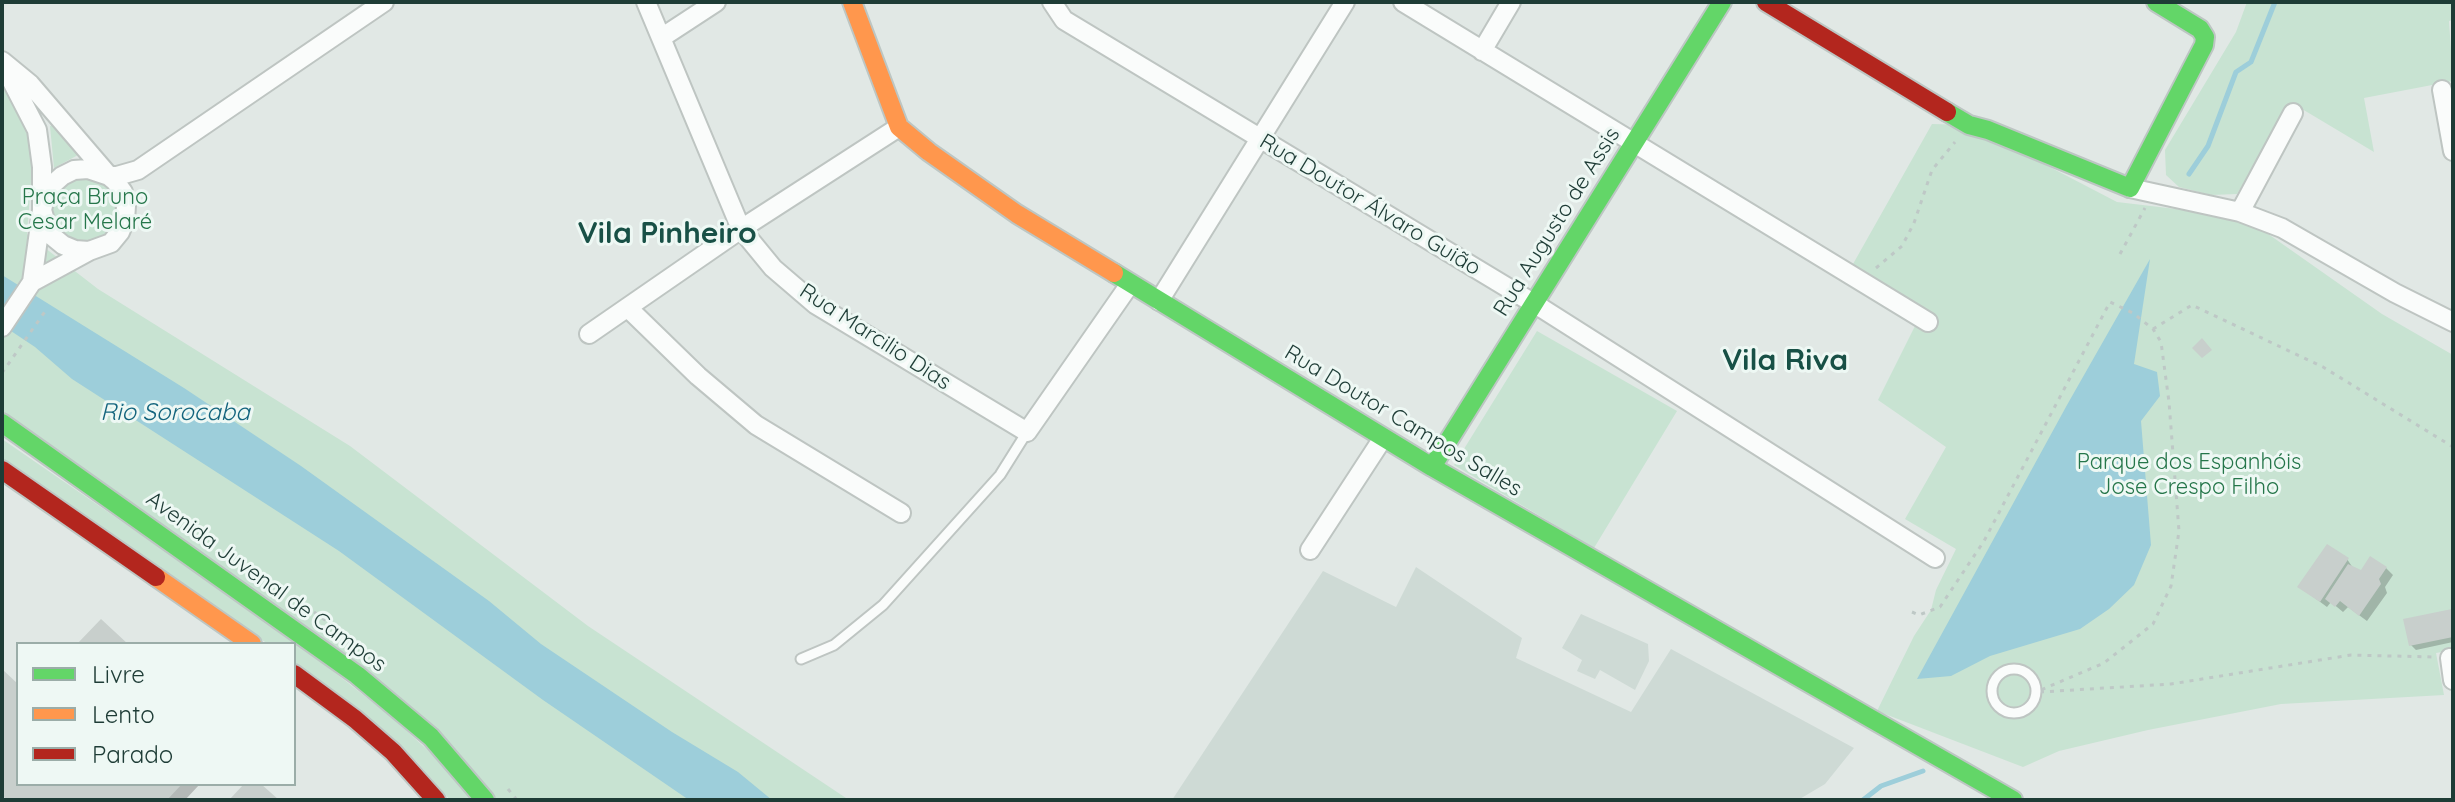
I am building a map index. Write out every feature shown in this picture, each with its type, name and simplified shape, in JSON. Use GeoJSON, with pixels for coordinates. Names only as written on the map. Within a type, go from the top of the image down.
{"type":"FeatureCollection","features":[{"type":"Feature","properties":{"kind":"main road","name":"Rua Doutor Campos Salles"},"geometry":{"type":"LineString","coordinates":[[852,2],[899,127],[1017,214],[1432,467],[2013,800]]}},
{"type":"Feature","properties":{"kind":"main road","name":"Rua Augusto de Assis"},"geometry":{"type":"LineString","coordinates":[[1432,467],[1722,2]]}},
{"type":"Feature","properties":{"kind":"main road"},"geometry":{"type":"LineString","coordinates":[[1766,2],[1969,125],[2130,188],[2204,45],[2205,37],[2200,29],[2156,2]]}},
{"type":"Feature","properties":{"kind":"main road","name":"Avenida Juvenal de Campos"},"geometry":{"type":"LineString","coordinates":[[2,423],[357,675],[431,737],[485,800]]}},
{"type":"Feature","properties":{"kind":"main road"},"geometry":{"type":"LineString","coordinates":[[2,470],[249,642]]}},
{"type":"Feature","properties":{"kind":"main road"},"geometry":{"type":"LineString","coordinates":[[296,675],[384,744],[436,800]]}},
{"type":"Feature","properties":{"kind":"street"},"geometry":{"type":"LineString","coordinates":[[89,251],[75,250],[52,236],[42,210],[52,185],[62,176],[74,170],[88,169],[109,176],[123,176],[138,170],[384,2]]}},
{"type":"Feature","properties":{"kind":"street","name":"Rua Marcilio Dias"},"geometry":{"type":"LineString","coordinates":[[646,2],[741,229],[773,268],[815,304],[1027,432]]}},
{"type":"Feature","properties":{"kind":"street"},"geometry":{"type":"LineString","coordinates":[[661,38],[716,2]]}},
{"type":"Feature","properties":{"kind":"street","name":"Rua Doutor Álvaro Guião"},"geometry":{"type":"LineString","coordinates":[[1052,2],[1064,20],[1534,304],[1935,558]]}},
{"type":"Feature","properties":{"kind":"street"},"geometry":{"type":"LineString","coordinates":[[1159,301],[1345,2]]}},
{"type":"Feature","properties":{"kind":"street"},"geometry":{"type":"LineString","coordinates":[[1403,2],[1928,322]]}},
{"type":"Feature","properties":{"kind":"street"},"geometry":{"type":"LineString","coordinates":[[1482,51],[1511,2]]}},
{"type":"Feature","properties":{"kind":"street"},"geometry":{"type":"LineString","coordinates":[[2,62],[30,84],[123,192],[126,206],[125,220],[111,243],[89,251],[32,282]]}},
{"type":"Feature","properties":{"kind":"street"},"geometry":{"type":"LineString","coordinates":[[2,62],[37,130],[41,152],[42,210],[32,282],[2,327]]}},
{"type":"Feature","properties":{"kind":"street"},"geometry":{"type":"LineString","coordinates":[[2442,90],[2453,151]]}},
{"type":"Feature","properties":{"kind":"street"},"geometry":{"type":"LineString","coordinates":[[2240,212],[2293,113]]}},
{"type":"Feature","properties":{"kind":"street"},"geometry":{"type":"LineString","coordinates":[[589,334],[741,229],[899,127]]}},
{"type":"Feature","properties":{"kind":"street"},"geometry":{"type":"LineString","coordinates":[[2130,188],[2240,212],[2282,228],[2395,293],[2453,322]]}},
{"type":"Feature","properties":{"kind":"street"},"geometry":{"type":"LineString","coordinates":[[1027,432],[1130,284]]}},
{"type":"Feature","properties":{"kind":"street"},"geometry":{"type":"LineString","coordinates":[[628,308],[698,376],[756,425],[901,513]]}},
{"type":"Feature","properties":{"kind":"street"},"geometry":{"type":"LineString","coordinates":[[1310,550],[1383,438]]}},
{"type":"Feature","properties":{"kind":"street"},"geometry":{"type":"LineString","coordinates":[[2450,658],[2453,680]]}},
{"type":"Feature","properties":{"kind":"lane"},"geometry":{"type":"LineString","coordinates":[[801,659],[834,645],[883,605],[1000,475],[1027,432]]}},
{"type":"Feature","properties":{"kind":"lane"},"geometry":{"type":"LineString","coordinates":[[2006,670],[2020,670],[2032,678],[2036,692],[2030,705],[2018,712],[2011,712],[2004,711],[1994,701],[1992,687],[1999,674],[2006,670]]}},
{"type":"Feature","properties":{"kind":"path"},"geometry":{"type":"LineString","coordinates":[[1861,281],[1902,246],[1914,223],[1932,170],[1969,125]]}},
{"type":"Feature","properties":{"kind":"path"},"geometry":{"type":"LineString","coordinates":[[2120,254],[2153,193]]}},
{"type":"Feature","properties":{"kind":"path"},"geometry":{"type":"LineString","coordinates":[[1912,612],[1919,615],[1940,607],[1984,541],[2110,302],[2133,313],[2153,329],[2161,342],[2179,531],[2171,586],[2153,624],[2104,663],[2036,692]]}},
{"type":"Feature","properties":{"kind":"path"},"geometry":{"type":"LineString","coordinates":[[2153,329],[2192,305],[2323,367],[2453,447]]}},
{"type":"Feature","properties":{"kind":"path"},"geometry":{"type":"LineString","coordinates":[[2,373],[46,310]]}},
{"type":"Feature","properties":{"kind":"path"},"geometry":{"type":"LineString","coordinates":[[2036,692],[2171,684],[2351,655],[2450,658]]}},
{"type":"Feature","properties":{"kind":"shaded area"},"geometry":{"type":"Polygon","coordinates":[[[1416,567],[1522,638],[1516,658],[1631,712],[1671,649],[1854,748],[1825,784],[1798,800],[1172,800],[1323,571],[1396,607],[1416,567]]]}},
{"type":"Feature","properties":{"kind":"shaded area"},"geometry":{"type":"Polygon","coordinates":[[[1581,614],[1648,644],[1649,661],[1635,690],[1600,670],[1595,679],[1577,671],[1582,660],[1562,648],[1581,614]]]}},
{"type":"Feature","properties":{"kind":"green space"},"geometry":{"type":"Polygon","coordinates":[[[2247,2],[2453,2],[2453,20],[2449,21],[2453,81],[2364,98],[2374,152],[2292,103],[2237,194],[2211,195],[2179,187],[2166,175],[2165,150],[2236,32],[2247,2]]]}},
{"type":"Feature","properties":{"kind":"green space"},"geometry":{"type":"Polygon","coordinates":[[[2,88],[15,103],[23,120],[33,155],[27,234],[98,289],[350,446],[588,626],[849,800],[497,800],[2,411],[2,88]]]}},
{"type":"Feature","properties":{"kind":"green space","name":"Parque dos Espanhóis Jose Crespo Filho"},"geometry":{"type":"Polygon","coordinates":[[[1932,124],[1969,125],[2117,202],[2244,217],[2382,314],[2453,355],[2453,650],[2436,653],[2444,695],[2281,704],[2059,751],[2023,767],[1877,711],[1914,636],[1931,610],[1936,590],[1956,549],[1905,519],[1946,447],[1878,400],[1921,314],[1853,264],[1932,124]]]}},
{"type":"Feature","properties":{"kind":"green space"},"geometry":{"type":"Polygon","coordinates":[[[53,125],[78,155],[54,168],[50,126],[53,125]]]}},
{"type":"Feature","properties":{"kind":"green space","name":"Praça Bruno Cesar Melaré"},"geometry":{"type":"Polygon","coordinates":[[[85,177],[98,180],[108,187],[115,197],[118,210],[115,223],[108,233],[98,240],[85,243],[72,240],[62,233],[55,223],[52,210],[55,197],[62,187],[72,180],[85,177]]]}},
{"type":"Feature","properties":{"kind":"green space"},"geometry":{"type":"Polygon","coordinates":[[[1537,331],[1677,411],[1594,548],[1454,465],[1537,331]]]}},
{"type":"Feature","properties":{"kind":"green space"},"geometry":{"type":"Polygon","coordinates":[[[2,439],[304,647],[376,703],[433,755],[472,800],[450,800],[417,762],[365,714],[296,663],[296,642],[265,642],[2,463],[2,439]]]}},
{"type":"Feature","properties":{"kind":"water"},"geometry":{"type":"Polygon","coordinates":[[[2150,259],[2134,364],[2157,372],[2160,396],[2141,421],[2151,545],[2134,585],[2109,609],[2080,629],[1990,656],[1951,676],[1917,679],[2067,405],[2150,259]]]}},
{"type":"Feature","properties":{"kind":"water","name":"Rio Sorocaba"},"geometry":{"type":"Polygon","coordinates":[[[2,275],[184,388],[301,466],[489,601],[541,644],[672,732],[738,772],[772,800],[689,800],[543,700],[339,551],[72,379],[35,347],[2,325],[2,275]]]}},
{"type":"Feature","properties":{"kind":"building"},"geometry":{"type":"Polygon","coordinates":[[[2202,338],[2212,350],[2202,358],[2192,348],[2202,338]]]}},
{"type":"Feature","properties":{"kind":"building"},"geometry":{"type":"Polygon","coordinates":[[[2327,544],[2349,558],[2320,602],[2297,587],[2327,544]]]}},
{"type":"Feature","properties":{"kind":"building"},"geometry":{"type":"Polygon","coordinates":[[[2370,556],[2387,567],[2379,579],[2381,584],[2359,616],[2340,601],[2335,607],[2325,599],[2348,564],[2361,570],[2370,556]]]}},
{"type":"Feature","properties":{"kind":"building"},"geometry":{"type":"Polygon","coordinates":[[[2452,609],[2453,637],[2409,646],[2403,619],[2452,609]]]}},
{"type":"Feature","properties":{"kind":"building"},"geometry":{"type":"Polygon","coordinates":[[[101,619],[126,642],[79,642],[101,619]]]}},
{"type":"Feature","properties":{"kind":"building"},"geometry":{"type":"Polygon","coordinates":[[[2,669],[16,682],[16,786],[180,786],[167,800],[7,800],[2,795],[2,669]]]}},
{"type":"Feature","properties":{"kind":"building"},"geometry":{"type":"Polygon","coordinates":[[[242,786],[263,786],[279,800],[229,800],[242,786]]]}},
{"type":"Feature","properties":{"kind":"waterway"},"geometry":{"type":"LineString","coordinates":[[2189,174],[2208,146],[2236,72],[2251,62],[2275,2]]}},
{"type":"Feature","properties":{"kind":"waterway"},"geometry":{"type":"LineString","coordinates":[[1863,800],[1881,786],[1923,771]]}},
{"type":"Feature","properties":{"kind":"traffic: fast"},"geometry":{"type":"LineString","coordinates":[[1432,467],[1722,2]]}},
{"type":"Feature","properties":{"kind":"traffic: fast"},"geometry":{"type":"LineString","coordinates":[[1947,112],[1969,125],[2130,188],[2204,45],[2205,37],[2200,29],[2156,2]]}},
{"type":"Feature","properties":{"kind":"traffic: fast"},"geometry":{"type":"LineString","coordinates":[[1114,273],[1432,467],[2013,800]]}},
{"type":"Feature","properties":{"kind":"traffic: fast"},"geometry":{"type":"LineString","coordinates":[[2,423],[357,675],[431,737],[485,800]]}},
{"type":"Feature","properties":{"kind":"traffic: slow"},"geometry":{"type":"LineString","coordinates":[[852,2],[899,127],[1017,214],[1114,273]]}},
{"type":"Feature","properties":{"kind":"traffic: slow"},"geometry":{"type":"LineString","coordinates":[[156,577],[249,642]]}},
{"type":"Feature","properties":{"kind":"traffic: jam"},"geometry":{"type":"LineString","coordinates":[[1766,2],[1947,112]]}},
{"type":"Feature","properties":{"kind":"traffic: jam"},"geometry":{"type":"LineString","coordinates":[[2,470],[156,577]]}},
{"type":"Feature","properties":{"kind":"traffic: jam"},"geometry":{"type":"LineString","coordinates":[[296,675],[393,752],[436,800]]}},
{"type":"Feature","properties":{"kind":"district","name":"Vila Pinheiro"},"geometry":{"type":"Point","coordinates":[667,234]}},
{"type":"Feature","properties":{"kind":"district","name":"Vila Riva"},"geometry":{"type":"Point","coordinates":[1785,361]}}]}
